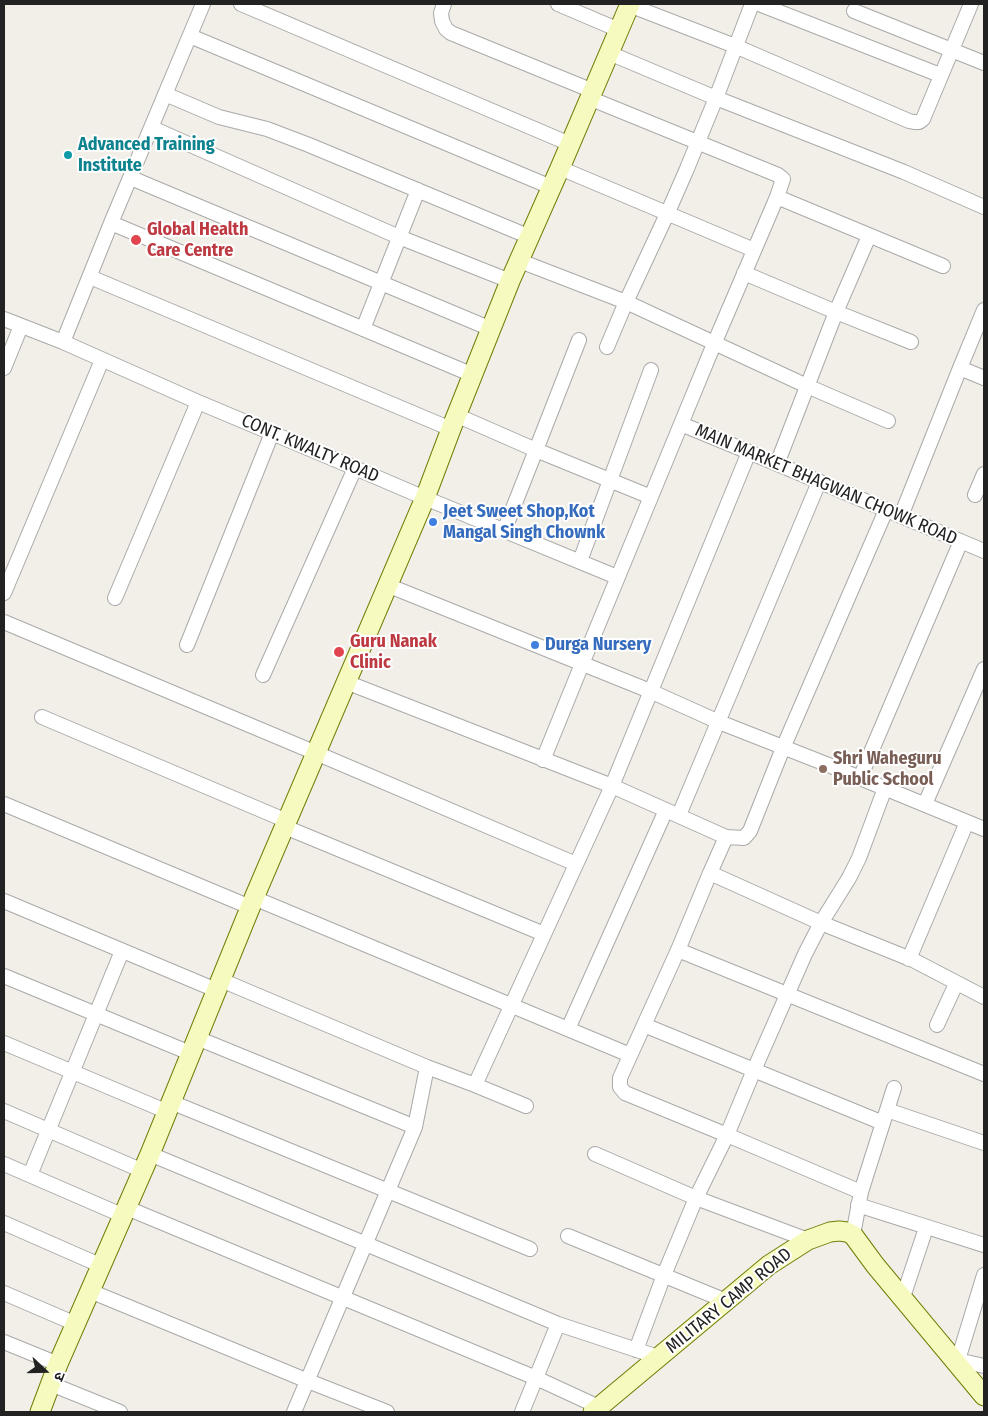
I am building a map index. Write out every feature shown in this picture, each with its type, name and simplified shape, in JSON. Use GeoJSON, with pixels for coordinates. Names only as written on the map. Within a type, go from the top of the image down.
{"type":"FeatureCollection","features":[{"type":"Feature","properties":{"kind":"street"},"geometry":{"type":"LineString","coordinates":[[63,342],[203,4]]}},
{"type":"Feature","properties":{"kind":"street"},"geometry":{"type":"LineString","coordinates":[[241,4],[570,144]]}},
{"type":"Feature","properties":{"kind":"street"},"geometry":{"type":"LineString","coordinates":[[444,4],[441,12],[442,21],[446,29],[451,33],[697,142],[778,175],[783,179],[777,198],[681,424]]}},
{"type":"Feature","properties":{"kind":"street"},"geometry":{"type":"LineString","coordinates":[[558,4],[619,30]]}},
{"type":"Feature","properties":{"kind":"street"},"geometry":{"type":"LineString","coordinates":[[40,1412],[58,1364],[147,1162],[252,902],[425,498],[453,422],[510,281],[629,4],[735,46],[900,118],[919,122],[923,119],[971,4]]}},
{"type":"Feature","properties":{"kind":"street"},"geometry":{"type":"LineString","coordinates":[[607,347],[668,212],[716,98],[752,4]]}},
{"type":"Feature","properties":{"kind":"street"},"geometry":{"type":"LineString","coordinates":[[758,4],[940,75]]}},
{"type":"Feature","properties":{"kind":"street"},"geometry":{"type":"LineString","coordinates":[[854,11],[984,63]]}},
{"type":"Feature","properties":{"kind":"street"},"geometry":{"type":"LineString","coordinates":[[190,36],[551,187]]}},
{"type":"Feature","properties":{"kind":"street"},"geometry":{"type":"LineString","coordinates":[[609,52],[716,98],[904,172],[984,207]]}},
{"type":"Feature","properties":{"kind":"street"},"geometry":{"type":"LineString","coordinates":[[166,94],[219,117],[267,129],[530,237]]}},
{"type":"Feature","properties":{"kind":"street"},"geometry":{"type":"LineString","coordinates":[[152,128],[399,237],[510,281]]}},
{"type":"Feature","properties":{"kind":"street"},"geometry":{"type":"LineString","coordinates":[[560,168],[668,212],[754,250]]}},
{"type":"Feature","properties":{"kind":"street"},"geometry":{"type":"LineString","coordinates":[[131,178],[491,330]]}},
{"type":"Feature","properties":{"kind":"street"},"geometry":{"type":"LineString","coordinates":[[363,329],[418,190]]}},
{"type":"Feature","properties":{"kind":"street"},"geometry":{"type":"LineString","coordinates":[[777,198],[943,266]]}},
{"type":"Feature","properties":{"kind":"street"},"geometry":{"type":"LineString","coordinates":[[111,223],[472,375]]}},
{"type":"Feature","properties":{"kind":"street"},"geometry":{"type":"LineString","coordinates":[[777,464],[836,312],[869,236]]}},
{"type":"Feature","properties":{"kind":"street"},"geometry":{"type":"LineString","coordinates":[[520,261],[626,302],[714,344],[888,421]]}},
{"type":"Feature","properties":{"kind":"street"},"geometry":{"type":"LineString","coordinates":[[744,273],[911,342]]}},
{"type":"Feature","properties":{"kind":"street"},"geometry":{"type":"LineString","coordinates":[[90,277],[453,422],[536,450],[651,497]]}},
{"type":"Feature","properties":{"kind":"street"},"geometry":{"type":"LineString","coordinates":[[901,516],[984,310]]}},
{"type":"Feature","properties":{"kind":"street","name":"CONT. KWALTY ROAD"},"geometry":{"type":"LineString","coordinates":[[4,319],[63,342],[272,434],[617,577]]}},
{"type":"Feature","properties":{"kind":"street"},"geometry":{"type":"LineString","coordinates":[[4,368],[21,326]]}},
{"type":"Feature","properties":{"kind":"street"},"geometry":{"type":"LineString","coordinates":[[504,531],[579,340]]}},
{"type":"Feature","properties":{"kind":"street"},"geometry":{"type":"LineString","coordinates":[[4,593],[102,360]]}},
{"type":"Feature","properties":{"kind":"street"},"geometry":{"type":"LineString","coordinates":[[960,368],[984,378]]}},
{"type":"Feature","properties":{"kind":"street"},"geometry":{"type":"LineString","coordinates":[[580,561],[651,370]]}},
{"type":"Feature","properties":{"kind":"street"},"geometry":{"type":"LineString","coordinates":[[115,598],[198,402]]}},
{"type":"Feature","properties":{"kind":"street","name":"MAIN MARKET BHAGWAN CHOWK ROAD"},"geometry":{"type":"LineString","coordinates":[[543,760],[681,424],[984,551]]}},
{"type":"Feature","properties":{"kind":"street"},"geometry":{"type":"LineString","coordinates":[[187,645],[272,434]]}},
{"type":"Feature","properties":{"kind":"street"},"geometry":{"type":"LineString","coordinates":[[475,1084],[612,786],[749,452]]}},
{"type":"Feature","properties":{"kind":"street"},"geometry":{"type":"LineString","coordinates":[[263,675],[355,468]]}},
{"type":"Feature","properties":{"kind":"street"},"geometry":{"type":"LineString","coordinates":[[975,495],[984,474]]}},
{"type":"Feature","properties":{"kind":"street"},"geometry":{"type":"LineString","coordinates":[[679,815],[819,482]]}},
{"type":"Feature","properties":{"kind":"street"},"geometry":{"type":"LineString","coordinates":[[346,682],[612,786],[726,837],[744,838],[750,831],[886,510]]}},
{"type":"Feature","properties":{"kind":"street"},"geometry":{"type":"LineString","coordinates":[[860,778],[961,541]]}},
{"type":"Feature","properties":{"kind":"street"},"geometry":{"type":"LineString","coordinates":[[387,586],[650,691],[719,722],[984,829]]}},
{"type":"Feature","properties":{"kind":"street"},"geometry":{"type":"LineString","coordinates":[[4,622],[576,864]]}},
{"type":"Feature","properties":{"kind":"street"},"geometry":{"type":"LineString","coordinates":[[925,804],[984,669]]}},
{"type":"Feature","properties":{"kind":"street"},"geometry":{"type":"LineString","coordinates":[[42,717],[544,934]]}},
{"type":"Feature","properties":{"kind":"street"},"geometry":{"type":"LineString","coordinates":[[636,1350],[696,1198],[727,1135],[805,954],[821,922],[850,878],[885,788]]}},
{"type":"Feature","properties":{"kind":"street"},"geometry":{"type":"LineString","coordinates":[[4,804],[510,1005],[630,1056]]}},
{"type":"Feature","properties":{"kind":"street"},"geometry":{"type":"LineString","coordinates":[[568,1029],[666,810]]}},
{"type":"Feature","properties":{"kind":"street"},"geometry":{"type":"LineString","coordinates":[[909,959],[967,822]]}},
{"type":"Feature","properties":{"kind":"street"},"geometry":{"type":"LineString","coordinates":[[726,837],[678,950],[620,1078],[620,1087],[624,1093],[727,1135],[860,1199],[926,1228],[984,1245]]}},
{"type":"Feature","properties":{"kind":"street"},"geometry":{"type":"LineString","coordinates":[[710,873],[909,959],[984,997]]}},
{"type":"Feature","properties":{"kind":"street"},"geometry":{"type":"LineString","coordinates":[[4,901],[122,951],[218,985],[475,1084],[526,1106]]}},
{"type":"Feature","properties":{"kind":"street"},"geometry":{"type":"LineString","coordinates":[[678,950],[984,1074]]}},
{"type":"Feature","properties":{"kind":"street"},"geometry":{"type":"LineString","coordinates":[[30,1175],[122,951]]}},
{"type":"Feature","properties":{"kind":"street"},"geometry":{"type":"LineString","coordinates":[[4,976],[96,1014],[194,1046],[415,1127]]}},
{"type":"Feature","properties":{"kind":"street"},"geometry":{"type":"LineString","coordinates":[[937,1025],[956,984]]}},
{"type":"Feature","properties":{"kind":"street"},"geometry":{"type":"LineString","coordinates":[[644,1024],[754,1070],[885,1116],[984,1143]]}},
{"type":"Feature","properties":{"kind":"street"},"geometry":{"type":"LineString","coordinates":[[4,1043],[72,1071],[388,1191],[530,1249]]}},
{"type":"Feature","properties":{"kind":"street"},"geometry":{"type":"LineString","coordinates":[[294,1412],[415,1127],[427,1067]]}},
{"type":"Feature","properties":{"kind":"street"},"geometry":{"type":"LineString","coordinates":[[894,1088],[860,1199],[853,1235],[875,1265],[984,1396]]}},
{"type":"Feature","properties":{"kind":"street"},"geometry":{"type":"LineString","coordinates":[[4,1111],[48,1130],[147,1162],[365,1244],[558,1324],[652,1355]]}},
{"type":"Feature","properties":{"kind":"street"},"geometry":{"type":"LineString","coordinates":[[595,1154],[696,1198],[808,1240]]}},
{"type":"Feature","properties":{"kind":"street"},"geometry":{"type":"LineString","coordinates":[[4,1164],[343,1298],[536,1378],[596,1410]]}},
{"type":"Feature","properties":{"kind":"street"},"geometry":{"type":"LineString","coordinates":[[4,1223],[102,1266]]}},
{"type":"Feature","properties":{"kind":"street"},"geometry":{"type":"LineString","coordinates":[[903,1297],[926,1228]]}},
{"type":"Feature","properties":{"kind":"street","name":"MILITARY CAMP ROAD"},"geometry":{"type":"LineString","coordinates":[[596,1410],[769,1265],[808,1240],[830,1232],[847,1232],[853,1235]]}},
{"type":"Feature","properties":{"kind":"street"},"geometry":{"type":"LineString","coordinates":[[568,1236],[726,1301]]}},
{"type":"Feature","properties":{"kind":"street"},"geometry":{"type":"LineString","coordinates":[[955,1360],[984,1275]]}},
{"type":"Feature","properties":{"kind":"street"},"geometry":{"type":"LineString","coordinates":[[90,1291],[387,1412]]}},
{"type":"Feature","properties":{"kind":"street"},"geometry":{"type":"LineString","coordinates":[[4,1293],[76,1324]]}},
{"type":"Feature","properties":{"kind":"street"},"geometry":{"type":"LineString","coordinates":[[522,1412],[558,1324]]}},
{"type":"Feature","properties":{"kind":"street"},"geometry":{"type":"LineString","coordinates":[[4,1342],[58,1364]]}},
{"type":"Feature","properties":{"kind":"street"},"geometry":{"type":"LineString","coordinates":[[955,1360],[984,1366]]}},
{"type":"Feature","properties":{"kind":"street"},"geometry":{"type":"LineString","coordinates":[[51,1384],[120,1412]]}},
{"type":"Feature","properties":{"kind":"place","name":"Advanced Training Institute"},"geometry":{"type":"Point","coordinates":[68,155]}},
{"type":"Feature","properties":{"kind":"place","name":"Global Health Care Centre"},"geometry":{"type":"Point","coordinates":[136,240]}},
{"type":"Feature","properties":{"kind":"place","name":"Jeet Sweet Shop,Kot Mangal Singh Chownk"},"geometry":{"type":"Point","coordinates":[433,522]}},
{"type":"Feature","properties":{"kind":"place","name":"Durga Nursery"},"geometry":{"type":"Point","coordinates":[535,645]}},
{"type":"Feature","properties":{"kind":"place","name":"Guru Nanak Clinic"},"geometry":{"type":"Point","coordinates":[339,652]}},
{"type":"Feature","properties":{"kind":"place","name":"Shri Waheguru Public School"},"geometry":{"type":"Point","coordinates":[823,769]}}]}
